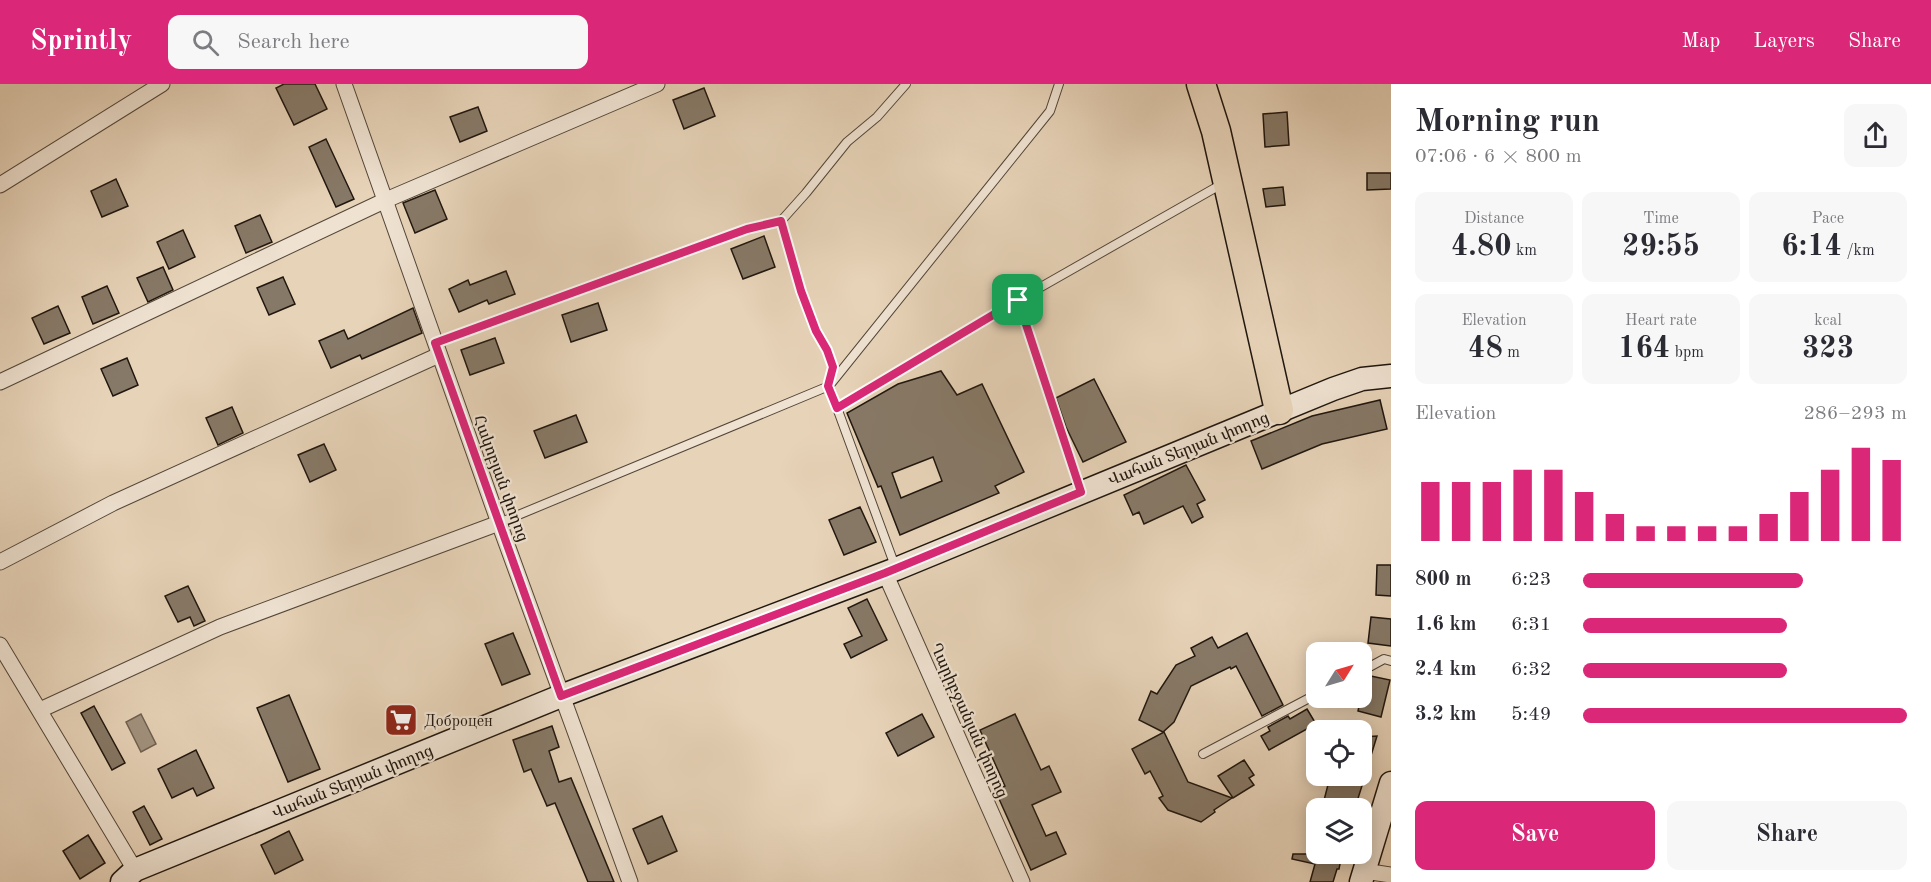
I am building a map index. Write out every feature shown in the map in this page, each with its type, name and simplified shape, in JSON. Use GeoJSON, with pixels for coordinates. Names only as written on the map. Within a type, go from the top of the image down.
{"type":"FeatureCollection","features":[{"type":"Feature","properties":{"kind":"highway"},"geometry":{"type":"LineString","coordinates":[[1200,84],[1215,131],[1279,410]]}},
{"type":"Feature","properties":{"kind":"street"},"geometry":{"type":"LineString","coordinates":[[0,185],[162,84]]}},
{"type":"Feature","properties":{"kind":"street","name":"Հակոբյան փողոց"},"geometry":{"type":"LineString","coordinates":[[344,84],[498,523],[630,882]]}},
{"type":"Feature","properties":{"kind":"street"},"geometry":{"type":"LineString","coordinates":[[0,382],[386,200],[657,84]]}},
{"type":"Feature","properties":{"kind":"street"},"geometry":{"type":"LineString","coordinates":[[0,562],[113,502],[437,349]]}},
{"type":"Feature","properties":{"kind":"street","name":"Վահան Տերյան փողոց"},"geometry":{"type":"LineString","coordinates":[[133,878],[561,696],[891,571],[1279,410],[1362,379],[1391,376]]}},
{"type":"Feature","properties":{"kind":"street"},"geometry":{"type":"LineString","coordinates":[[40,710],[220,627],[498,523]]}},
{"type":"Feature","properties":{"kind":"street","name":"Ղարիբջանյան փողոց"},"geometry":{"type":"LineString","coordinates":[[891,571],[1022,882]]}},
{"type":"Feature","properties":{"kind":"street"},"geometry":{"type":"LineString","coordinates":[[0,645],[40,710],[133,878]]}},
{"type":"Feature","properties":{"kind":"street"},"geometry":{"type":"LineString","coordinates":[[1391,783],[1363,876],[1391,876]]}},
{"type":"Feature","properties":{"kind":"lane"},"geometry":{"type":"LineString","coordinates":[[437,349],[747,229],[781,221],[847,142],[877,117],[906,84]]}},
{"type":"Feature","properties":{"kind":"lane"},"geometry":{"type":"LineString","coordinates":[[498,523],[828,386],[1050,111],[1059,84]]}},
{"type":"Feature","properties":{"kind":"lane"},"geometry":{"type":"LineString","coordinates":[[837,408],[1018,300],[1227,181]]}},
{"type":"Feature","properties":{"kind":"lane"},"geometry":{"type":"LineString","coordinates":[[781,221],[801,291],[833,367],[828,386],[891,571]]}},
{"type":"Feature","properties":{"kind":"lane"},"geometry":{"type":"LineString","coordinates":[[1018,300],[1081,492]]}},
{"type":"Feature","properties":{"kind":"lane"},"geometry":{"type":"LineString","coordinates":[[1372,666],[1384,659],[1391,661]]}},
{"type":"Feature","properties":{"kind":"lane"},"geometry":{"type":"LineString","coordinates":[[1203,754],[1306,700]]}},
{"type":"Feature","properties":{"kind":"shaded area"},"geometry":{"type":"Polygon","coordinates":[[[141,714],[156,744],[141,752],[126,722],[141,714]]]}},
{"type":"Feature","properties":{"kind":"building"},"geometry":{"type":"Polygon","coordinates":[[[284,84],[315,84],[327,109],[294,125],[276,88],[284,84]]]}},
{"type":"Feature","properties":{"kind":"building"},"geometry":{"type":"Polygon","coordinates":[[[704,88],[715,116],[684,129],[673,100],[704,88]]]}},
{"type":"Feature","properties":{"kind":"building"},"geometry":{"type":"Polygon","coordinates":[[[478,107],[487,131],[460,142],[450,117],[478,107]]]}},
{"type":"Feature","properties":{"kind":"building"},"geometry":{"type":"Polygon","coordinates":[[[1287,112],[1289,145],[1265,147],[1263,114],[1287,112]]]}},
{"type":"Feature","properties":{"kind":"building"},"geometry":{"type":"Polygon","coordinates":[[[326,139],[354,199],[336,207],[309,147],[326,139]]]}},
{"type":"Feature","properties":{"kind":"building"},"geometry":{"type":"Polygon","coordinates":[[[1367,173],[1391,173],[1391,189],[1367,190],[1367,173]]]}},
{"type":"Feature","properties":{"kind":"building"},"geometry":{"type":"Polygon","coordinates":[[[116,179],[128,206],[102,217],[91,191],[116,179]]]}},
{"type":"Feature","properties":{"kind":"building"},"geometry":{"type":"Polygon","coordinates":[[[1283,187],[1285,205],[1266,207],[1263,189],[1283,187]]]}},
{"type":"Feature","properties":{"kind":"building"},"geometry":{"type":"Polygon","coordinates":[[[435,190],[447,219],[415,233],[403,203],[435,190]]]}},
{"type":"Feature","properties":{"kind":"building"},"geometry":{"type":"Polygon","coordinates":[[[260,215],[272,242],[246,253],[235,226],[260,215]]]}},
{"type":"Feature","properties":{"kind":"building"},"geometry":{"type":"Polygon","coordinates":[[[183,230],[195,257],[169,269],[157,242],[183,230]]]}},
{"type":"Feature","properties":{"kind":"building"},"geometry":{"type":"Polygon","coordinates":[[[764,236],[775,267],[743,279],[731,249],[764,236]]]}},
{"type":"Feature","properties":{"kind":"building"},"geometry":{"type":"Polygon","coordinates":[[[163,267],[173,290],[148,302],[137,278],[163,267]]]}},
{"type":"Feature","properties":{"kind":"building"},"geometry":{"type":"Polygon","coordinates":[[[506,271],[515,294],[489,304],[487,300],[459,312],[449,289],[468,280],[470,285],[506,271]]]}},
{"type":"Feature","properties":{"kind":"building"},"geometry":{"type":"Polygon","coordinates":[[[283,277],[295,304],[269,315],[257,288],[283,277]]]}},
{"type":"Feature","properties":{"kind":"building"},"geometry":{"type":"Polygon","coordinates":[[[107,286],[119,313],[93,324],[82,297],[107,286]]]}},
{"type":"Feature","properties":{"kind":"building"},"geometry":{"type":"Polygon","coordinates":[[[598,303],[607,330],[571,342],[562,315],[598,303]]]}},
{"type":"Feature","properties":{"kind":"building"},"geometry":{"type":"Polygon","coordinates":[[[58,306],[70,333],[44,344],[32,318],[58,306]]]}},
{"type":"Feature","properties":{"kind":"building"},"geometry":{"type":"Polygon","coordinates":[[[413,308],[422,333],[362,359],[360,355],[331,368],[319,341],[344,330],[348,339],[413,308]]]}},
{"type":"Feature","properties":{"kind":"building"},"geometry":{"type":"Polygon","coordinates":[[[495,338],[504,363],[470,375],[461,350],[495,338]]]}},
{"type":"Feature","properties":{"kind":"building"},"geometry":{"type":"Polygon","coordinates":[[[127,358],[138,385],[113,396],[101,369],[127,358]]]}},
{"type":"Feature","properties":{"kind":"building"},"geometry":{"type":"Polygon","coordinates":[[[941,371],[957,395],[982,384],[1024,472],[995,486],[999,493],[900,535],[881,486],[878,487],[847,413],[898,384],[941,371]],[[933,457],[892,473],[901,498],[942,481],[933,457]]]}},
{"type":"Feature","properties":{"kind":"building"},"geometry":{"type":"Polygon","coordinates":[[[1094,379],[1126,442],[1083,462],[1066,427],[1056,398],[1094,379]]]}},
{"type":"Feature","properties":{"kind":"building"},"geometry":{"type":"Polygon","coordinates":[[[1380,400],[1387,429],[1322,444],[1262,469],[1251,441],[1312,416],[1380,400]]]}},
{"type":"Feature","properties":{"kind":"building"},"geometry":{"type":"Polygon","coordinates":[[[232,407],[243,433],[218,445],[206,418],[232,407]]]}},
{"type":"Feature","properties":{"kind":"building"},"geometry":{"type":"Polygon","coordinates":[[[576,415],[587,442],[545,458],[534,431],[576,415]]]}},
{"type":"Feature","properties":{"kind":"building"},"geometry":{"type":"Polygon","coordinates":[[[324,444],[336,470],[310,482],[298,455],[324,444]]]}},
{"type":"Feature","properties":{"kind":"building"},"geometry":{"type":"Polygon","coordinates":[[[1186,465],[1205,500],[1197,504],[1203,517],[1192,523],[1183,506],[1144,524],[1139,512],[1133,515],[1124,495],[1186,465]]]}},
{"type":"Feature","properties":{"kind":"building"},"geometry":{"type":"Polygon","coordinates":[[[860,507],[876,542],[844,555],[829,520],[860,507]]]}},
{"type":"Feature","properties":{"kind":"building"},"geometry":{"type":"Polygon","coordinates":[[[1377,565],[1391,565],[1391,596],[1376,595],[1377,565]]]}},
{"type":"Feature","properties":{"kind":"building"},"geometry":{"type":"Polygon","coordinates":[[[188,586],[205,621],[194,626],[190,617],[178,622],[165,596],[188,586]]]}},
{"type":"Feature","properties":{"kind":"building"},"geometry":{"type":"Polygon","coordinates":[[[867,599],[887,640],[851,658],[844,644],[862,636],[848,608],[867,599]]]}},
{"type":"Feature","properties":{"kind":"building"},"geometry":{"type":"Polygon","coordinates":[[[1371,617],[1391,619],[1391,646],[1368,642],[1371,617]]]}},
{"type":"Feature","properties":{"kind":"building"},"geometry":{"type":"Polygon","coordinates":[[[513,633],[530,674],[502,685],[485,644],[513,633]]]}},
{"type":"Feature","properties":{"kind":"building"},"geometry":{"type":"Polygon","coordinates":[[[1247,633],[1283,705],[1262,716],[1236,666],[1191,686],[1174,722],[1163,732],[1139,720],[1151,691],[1157,694],[1176,665],[1195,656],[1191,648],[1212,637],[1218,648],[1247,633]]]}},
{"type":"Feature","properties":{"kind":"building"},"geometry":{"type":"Polygon","coordinates":[[[1372,676],[1390,680],[1381,717],[1358,711],[1359,708],[1372,708],[1372,676]]]}},
{"type":"Feature","properties":{"kind":"building"},"geometry":{"type":"Polygon","coordinates":[[[289,695],[320,769],[288,782],[257,708],[289,695]]]}},
{"type":"Feature","properties":{"kind":"building"},"geometry":{"type":"Polygon","coordinates":[[[94,706],[125,763],[112,770],[81,713],[94,706]]]}},
{"type":"Feature","properties":{"kind":"building"},"geometry":{"type":"Polygon","coordinates":[[[1307,709],[1314,720],[1306,720],[1306,730],[1269,750],[1261,736],[1270,731],[1268,727],[1288,716],[1290,719],[1307,709]]]}},
{"type":"Feature","properties":{"kind":"building"},"geometry":{"type":"Polygon","coordinates":[[[922,714],[934,737],[898,756],[886,733],[922,714]]]}},
{"type":"Feature","properties":{"kind":"building"},"geometry":{"type":"Polygon","coordinates":[[[1015,714],[1041,770],[1049,766],[1061,792],[1032,805],[1046,836],[1056,832],[1066,854],[1031,870],[995,790],[1005,786],[980,730],[1015,714]]]}},
{"type":"Feature","properties":{"kind":"building"},"geometry":{"type":"Polygon","coordinates":[[[552,726],[559,747],[549,751],[559,782],[571,778],[614,882],[588,882],[555,803],[547,806],[531,769],[524,772],[513,740],[552,726]]]}},
{"type":"Feature","properties":{"kind":"building"},"geometry":{"type":"Polygon","coordinates":[[[1164,732],[1188,782],[1232,798],[1201,822],[1168,810],[1159,798],[1163,796],[1150,771],[1145,774],[1132,749],[1164,732]]]}},
{"type":"Feature","properties":{"kind":"building"},"geometry":{"type":"Polygon","coordinates":[[[1372,736],[1377,736],[1372,752],[1372,736]]]}},
{"type":"Feature","properties":{"kind":"building"},"geometry":{"type":"Polygon","coordinates":[[[196,750],[214,788],[197,796],[193,788],[172,798],[158,769],[196,750]]]}},
{"type":"Feature","properties":{"kind":"building"},"geometry":{"type":"Polygon","coordinates":[[[1244,760],[1254,775],[1249,778],[1254,785],[1233,798],[1218,776],[1244,760]]]}},
{"type":"Feature","properties":{"kind":"building"},"geometry":{"type":"Polygon","coordinates":[[[1328,786],[1362,786],[1358,798],[1325,798],[1328,786]]]}},
{"type":"Feature","properties":{"kind":"building"},"geometry":{"type":"Polygon","coordinates":[[[144,806],[162,839],[150,845],[133,812],[144,806]]]}},
{"type":"Feature","properties":{"kind":"building"},"geometry":{"type":"Polygon","coordinates":[[[662,816],[677,851],[648,864],[633,829],[662,816]]]}},
{"type":"Feature","properties":{"kind":"building"},"geometry":{"type":"Polygon","coordinates":[[[289,831],[303,860],[275,874],[261,845],[289,831]]]}},
{"type":"Feature","properties":{"kind":"building"},"geometry":{"type":"Polygon","coordinates":[[[88,835],[105,863],[80,879],[63,851],[88,835]]]}},
{"type":"Feature","properties":{"kind":"building"},"geometry":{"type":"Polygon","coordinates":[[[1293,854],[1306,854],[1306,862],[1292,859],[1293,854]]]}},
{"type":"Feature","properties":{"kind":"building"},"geometry":{"type":"Polygon","coordinates":[[[1315,864],[1340,864],[1333,882],[1310,882],[1315,864]]]}},
{"type":"Feature","properties":{"kind":"place","name":"Доброцен"},"geometry":{"type":"Point","coordinates":[401,720]}},
{"type":"Feature","properties":{"kind":"route"},"geometry":{"type":"LineString","coordinates":[[781,221],[801,291],[833,367],[828,386],[837,408],[1018,300],[1081,492],[885,573],[561,696],[435,343],[747,229],[781,221]]}}]}
